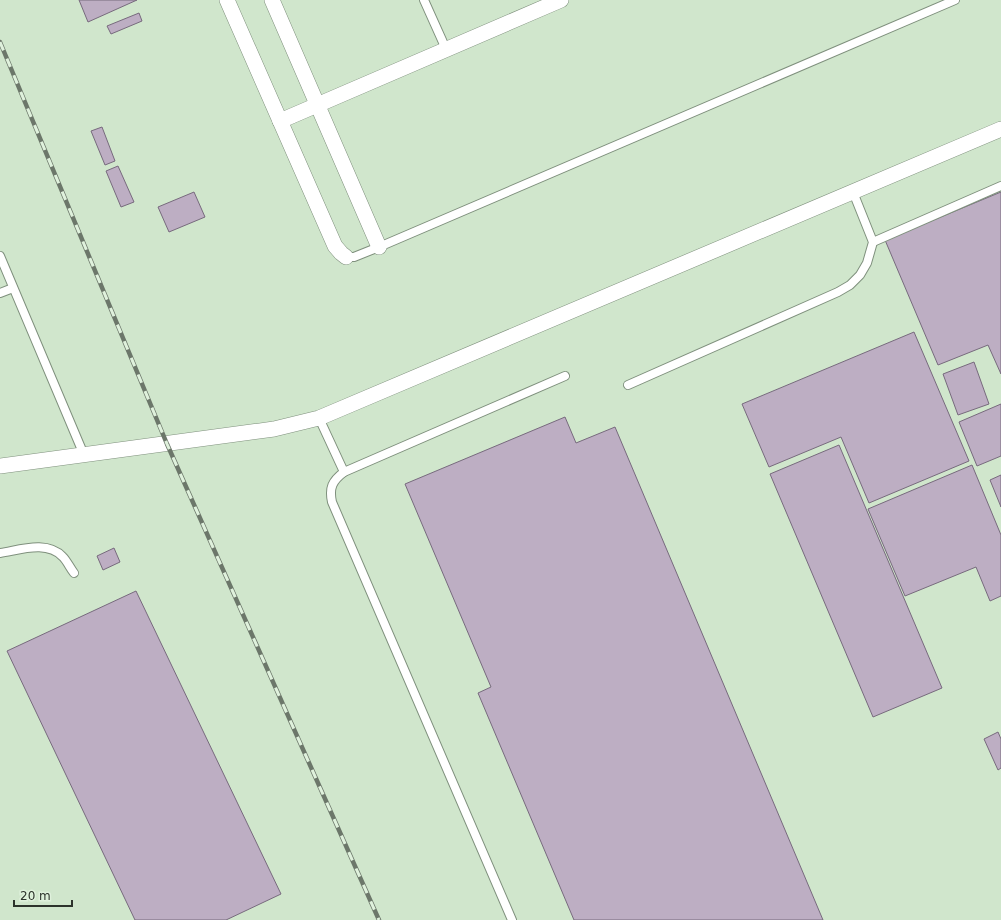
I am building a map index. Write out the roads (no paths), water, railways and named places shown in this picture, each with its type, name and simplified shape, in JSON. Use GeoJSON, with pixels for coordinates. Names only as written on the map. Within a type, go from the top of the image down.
{"type":"FeatureCollection","features":[{"type":"Feature","properties":{"kind":"street"},"geometry":{"type":"LineString","coordinates":[[227,0],[335,246],[346,257]]}},
{"type":"Feature","properties":{"kind":"street"},"geometry":{"type":"LineString","coordinates":[[272,0],[379,247]]}},
{"type":"Feature","properties":{"kind":"street"},"geometry":{"type":"LineString","coordinates":[[280,121],[561,0]]}},
{"type":"Feature","properties":{"kind":"street"},"geometry":{"type":"LineString","coordinates":[[0,466],[274,429],[319,418],[1001,129]]}},
{"type":"Feature","properties":{"kind":"lane"},"geometry":{"type":"LineString","coordinates":[[424,0],[446,49]]}},
{"type":"Feature","properties":{"kind":"lane"},"geometry":{"type":"LineString","coordinates":[[346,257],[354,257],[379,247],[955,0]]}},
{"type":"Feature","properties":{"kind":"lane"},"geometry":{"type":"LineString","coordinates":[[874,242],[1001,186]]}},
{"type":"Feature","properties":{"kind":"lane"},"geometry":{"type":"LineString","coordinates":[[628,385],[838,292],[850,285],[860,276],[867,264],[874,242],[853,192]]}},
{"type":"Feature","properties":{"kind":"lane"},"geometry":{"type":"LineString","coordinates":[[0,256],[84,455]]}},
{"type":"Feature","properties":{"kind":"lane"},"geometry":{"type":"LineString","coordinates":[[0,293],[13,288]]}},
{"type":"Feature","properties":{"kind":"lane"},"geometry":{"type":"LineString","coordinates":[[512,920],[332,502],[330,494],[332,485],[344,472],[565,376]]}},
{"type":"Feature","properties":{"kind":"lane"},"geometry":{"type":"LineString","coordinates":[[319,418],[344,472]]}},
{"type":"Feature","properties":{"kind":"lane"},"geometry":{"type":"LineString","coordinates":[[0,554],[38,548],[51,549],[63,557],[74,573]]}},
{"type":"Feature","properties":{"kind":"railway"},"geometry":{"type":"LineString","coordinates":[[0,42],[167,444],[379,920]]}}]}
